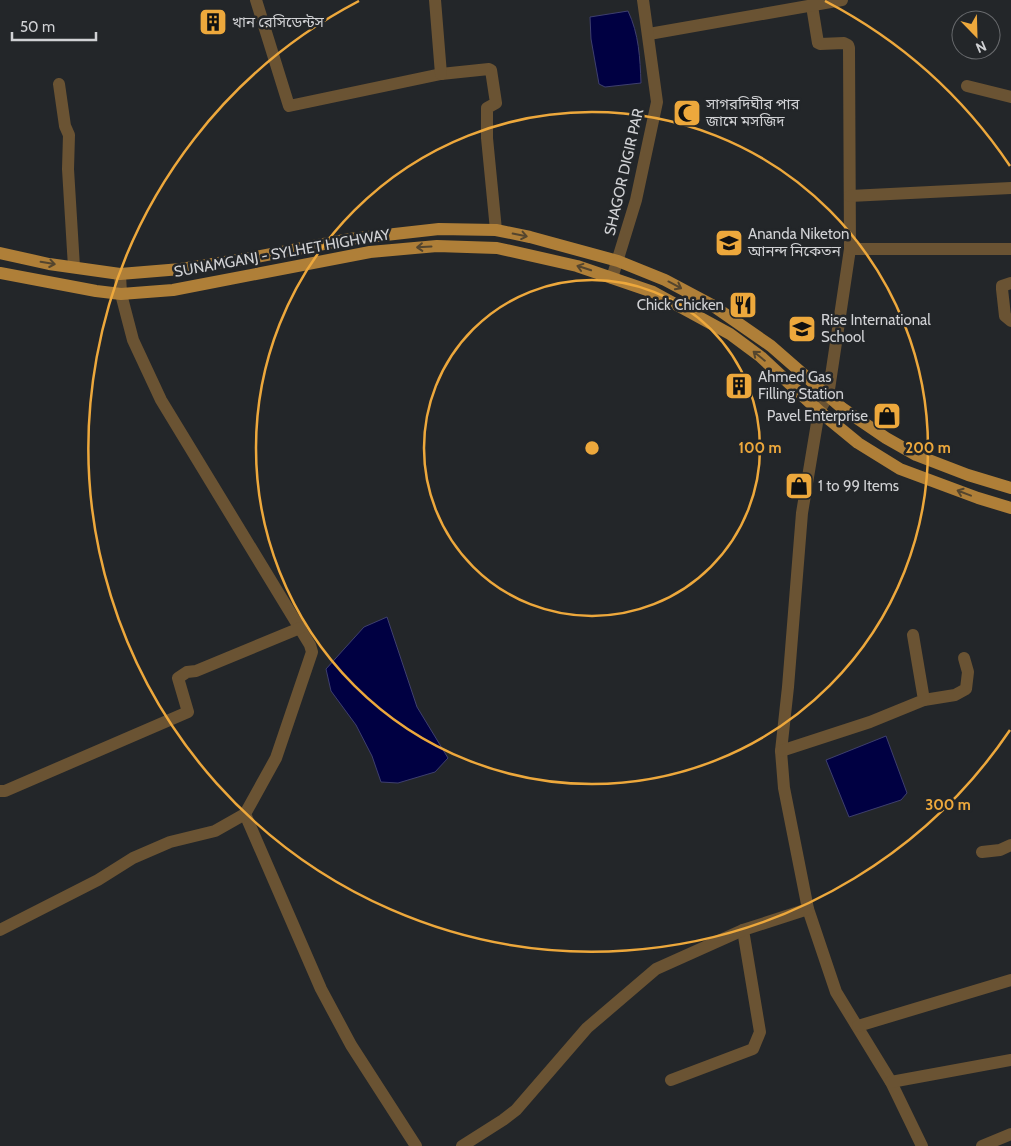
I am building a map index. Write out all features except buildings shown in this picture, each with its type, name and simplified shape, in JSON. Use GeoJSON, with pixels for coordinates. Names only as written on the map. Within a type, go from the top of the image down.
{"type":"FeatureCollection","features":[{"type":"Feature","properties":{"kind":"main road","name":"SUNAMGANJ - SYLHET HIGHWAY"},"geometry":{"type":"LineString","coordinates":[[0,253],[49,264],[74,266],[120,274],[181,269],[350,239],[439,228],[496,230],[548,242],[618,261],[665,280],[712,305],[771,346],[828,396],[857,418],[916,455],[968,475],[1011,488]]}},
{"type":"Feature","properties":{"kind":"main road","name":"SUNAMGANJ - SYLHET HIGHWAY"},"geometry":{"type":"LineString","coordinates":[[0,273],[121,294],[173,290],[370,252],[437,246],[497,248],[578,266],[653,292],[730,334],[761,357],[819,411],[858,443],[900,469],[978,498],[1011,508]]}},
{"type":"Feature","properties":{"kind":"street"},"geometry":{"type":"LineString","coordinates":[[256,0],[289,106],[441,74],[489,69],[493,72],[496,103],[487,108],[496,230]]}},
{"type":"Feature","properties":{"kind":"street"},"geometry":{"type":"LineString","coordinates":[[435,0],[441,74]]}},
{"type":"Feature","properties":{"kind":"street","name":"SHAGOR DIGIR PAR"},"geometry":{"type":"LineString","coordinates":[[612,278],[636,200],[657,102],[643,0]]}},
{"type":"Feature","properties":{"kind":"street"},"geometry":{"type":"LineString","coordinates":[[649,34],[842,0]]}},
{"type":"Feature","properties":{"kind":"street"},"geometry":{"type":"LineString","coordinates":[[812,6],[818,43],[844,43],[849,48],[850,249],[828,396],[819,411],[802,513],[788,687],[780,751],[784,788],[808,909],[836,992],[891,1082],[922,1146]]}},
{"type":"Feature","properties":{"kind":"street"},"geometry":{"type":"LineString","coordinates":[[59,84],[65,126],[69,135],[68,169],[74,266]]}},
{"type":"Feature","properties":{"kind":"street"},"geometry":{"type":"LineString","coordinates":[[968,86],[1011,97]]}},
{"type":"Feature","properties":{"kind":"street"},"geometry":{"type":"LineString","coordinates":[[850,196],[1011,188]]}},
{"type":"Feature","properties":{"kind":"street"},"geometry":{"type":"LineString","coordinates":[[850,249],[1011,249]]}},
{"type":"Feature","properties":{"kind":"street"},"geometry":{"type":"LineString","coordinates":[[0,930],[98,880],[133,858],[170,842],[215,831],[245,814],[276,758],[312,652],[300,628],[161,400],[132,340],[121,294],[120,274]]}},
{"type":"Feature","properties":{"kind":"street"},"geometry":{"type":"LineString","coordinates":[[1011,283],[1002,286],[1002,290],[1005,316],[1011,321]]}},
{"type":"Feature","properties":{"kind":"street"},"geometry":{"type":"LineString","coordinates":[[0,791],[5,791],[188,712],[178,678],[187,672],[196,671],[300,628]]}},
{"type":"Feature","properties":{"kind":"street"},"geometry":{"type":"LineString","coordinates":[[913,636],[924,700]]}},
{"type":"Feature","properties":{"kind":"street"},"geometry":{"type":"LineString","coordinates":[[780,751],[870,722],[924,700],[955,695],[966,689],[968,672],[964,658]]}},
{"type":"Feature","properties":{"kind":"street"},"geometry":{"type":"LineString","coordinates":[[245,814],[321,989],[350,1045],[416,1146]]}},
{"type":"Feature","properties":{"kind":"street"},"geometry":{"type":"LineString","coordinates":[[982,852],[1000,850],[1011,845]]}},
{"type":"Feature","properties":{"kind":"street"},"geometry":{"type":"LineString","coordinates":[[462,1146],[516,1110],[587,1028],[656,969],[743,930],[808,909]]}},
{"type":"Feature","properties":{"kind":"street"},"geometry":{"type":"LineString","coordinates":[[670,1080],[753,1049],[760,1032],[743,930]]}},
{"type":"Feature","properties":{"kind":"street"},"geometry":{"type":"LineString","coordinates":[[858,1026],[1011,980]]}},
{"type":"Feature","properties":{"kind":"street"},"geometry":{"type":"LineString","coordinates":[[891,1082],[1011,1060]]}},
{"type":"Feature","properties":{"kind":"street"},"geometry":{"type":"LineString","coordinates":[[982,1146],[1011,1134]]}},
{"type":"Feature","properties":{"kind":"shaded area"},"geometry":{"type":"Polygon","coordinates":[[[628,11],[637,37],[641,83],[605,87],[599,84],[591,39],[590,17],[628,11]]]}},
{"type":"Feature","properties":{"kind":"shaded area"},"geometry":{"type":"Polygon","coordinates":[[[387,617],[417,707],[448,758],[435,772],[398,783],[381,782],[372,756],[356,725],[331,691],[326,669],[364,627],[387,617]]]}},
{"type":"Feature","properties":{"kind":"shaded area"},"geometry":{"type":"Polygon","coordinates":[[[886,736],[907,793],[901,800],[849,817],[826,760],[886,736]]]}},
{"type":"Feature","properties":{"kind":"place","name":"খান রেসিডেন্টস"},"geometry":{"type":"Point","coordinates":[213,22]}},
{"type":"Feature","properties":{"kind":"place","name":"সাগরদিঘীর পার জামে মসজিদ"},"geometry":{"type":"Point","coordinates":[687,113]}},
{"type":"Feature","properties":{"kind":"place","name":"Ananda Niketon আনন্দ নিকেতন"},"geometry":{"type":"Point","coordinates":[729,243]}},
{"type":"Feature","properties":{"kind":"place","name":"Chick Chicken"},"geometry":{"type":"Point","coordinates":[743,305]}},
{"type":"Feature","properties":{"kind":"place","name":"Rise International School"},"geometry":{"type":"Point","coordinates":[802,329]}},
{"type":"Feature","properties":{"kind":"place","name":"Ahmed Gas Filling Station"},"geometry":{"type":"Point","coordinates":[739,386]}},
{"type":"Feature","properties":{"kind":"place","name":"Pavel Enterprise"},"geometry":{"type":"Point","coordinates":[887,416]}},
{"type":"Feature","properties":{"kind":"place","name":"1 to 99 Items"},"geometry":{"type":"Point","coordinates":[799,486]}}]}
